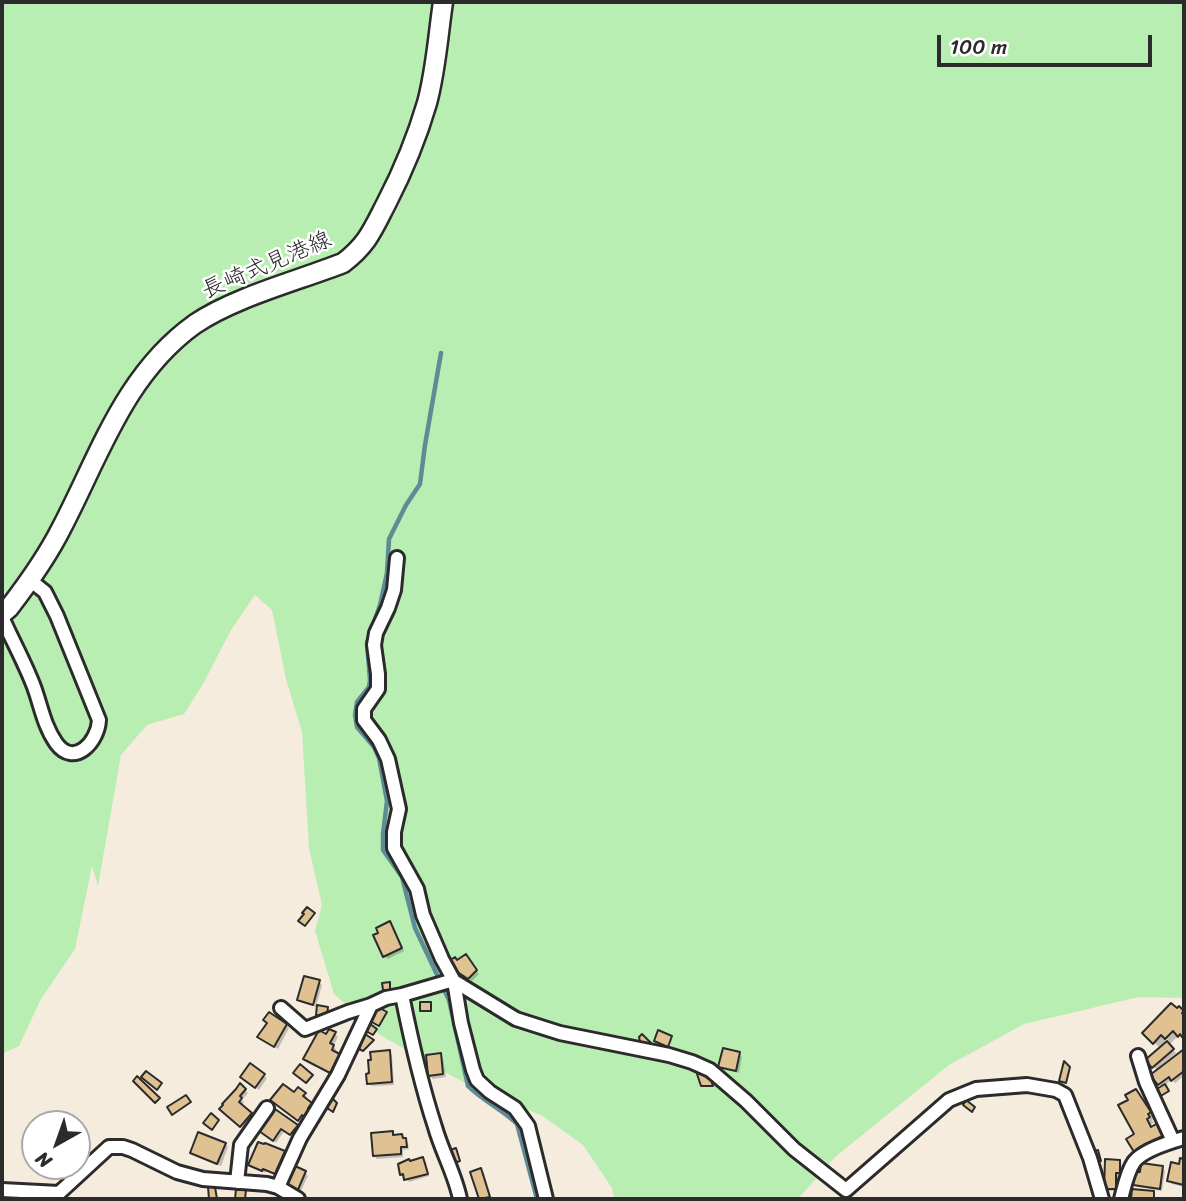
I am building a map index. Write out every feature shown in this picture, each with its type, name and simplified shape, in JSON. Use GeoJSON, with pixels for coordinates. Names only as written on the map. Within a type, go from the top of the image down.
{"type":"FeatureCollection","features":[{"type":"Feature","properties":{"kind":"main road","name":"長崎式見港線"},"geometry":{"type":"LineString","coordinates":[[2,615],[44,560],[128,394],[148,368],[196,324],[255,295],[343,263],[367,241],[399,177],[427,103],[437,55],[443,2]]}},
{"type":"Feature","properties":{"kind":"street"},"geometry":{"type":"LineString","coordinates":[[397,558],[394,590],[376,633],[374,645],[378,689],[364,709],[364,720],[379,740],[388,759],[399,809],[394,848],[417,889],[424,915],[452,981],[473,1070],[477,1080],[515,1108],[528,1126],[546,1199]]}},
{"type":"Feature","properties":{"kind":"street"},"geometry":{"type":"LineString","coordinates":[[2,615],[34,686],[49,731],[63,750],[75,753],[81,751],[95,738],[99,720],[57,616],[45,592],[30,580]]}},
{"type":"Feature","properties":{"kind":"street"},"geometry":{"type":"LineString","coordinates":[[281,1008],[305,1029],[386,998],[452,981],[516,1019],[560,1033],[669,1055],[710,1070],[794,1149],[846,1190],[949,1100],[976,1089],[1027,1085],[1056,1090],[1065,1095],[1090,1158],[1102,1199]]}},
{"type":"Feature","properties":{"kind":"street"},"geometry":{"type":"LineString","coordinates":[[402,995],[421,1082],[460,1199]]}},
{"type":"Feature","properties":{"kind":"street"},"geometry":{"type":"LineString","coordinates":[[278,1186],[300,1139],[338,1075],[371,1005]]}},
{"type":"Feature","properties":{"kind":"street"},"geometry":{"type":"LineString","coordinates":[[1121,1199],[1134,1161],[1143,1154],[1179,1140],[1146,1082],[1138,1056]]}},
{"type":"Feature","properties":{"kind":"street"},"geometry":{"type":"LineString","coordinates":[[237,1182],[241,1145],[267,1108]]}},
{"type":"Feature","properties":{"kind":"street"},"geometry":{"type":"LineString","coordinates":[[2,1190],[59,1194],[109,1147],[117,1147],[132,1150],[177,1172],[203,1179],[278,1186],[298,1199]]}},
{"type":"Feature","properties":{"kind":"green space"},"geometry":{"type":"Polygon","coordinates":[[[2,2],[1184,2],[1184,998],[1139,997],[1024,1024],[949,1065],[835,1157],[798,1199],[614,1199],[612,1188],[583,1145],[541,1115],[495,1098],[377,1033],[334,994],[315,931],[322,905],[309,848],[302,732],[286,679],[272,610],[255,595],[231,630],[184,714],[147,725],[121,755],[98,886],[92,866],[75,949],[41,999],[19,1046],[2,1054],[2,2]]]}},
{"type":"Feature","properties":{"kind":"building"},"geometry":{"type":"Polygon","coordinates":[[[307,907],[315,913],[305,926],[298,921],[307,907]]]}},
{"type":"Feature","properties":{"kind":"building"},"geometry":{"type":"Polygon","coordinates":[[[390,921],[402,948],[383,957],[373,935],[378,933],[376,928],[390,921]]]}},
{"type":"Feature","properties":{"kind":"building"},"geometry":{"type":"Polygon","coordinates":[[[466,954],[477,970],[468,979],[453,969],[449,961],[455,957],[457,960],[466,954]]]}},
{"type":"Feature","properties":{"kind":"building"},"geometry":{"type":"Polygon","coordinates":[[[304,976],[320,980],[313,1005],[297,1000],[304,976]]]}},
{"type":"Feature","properties":{"kind":"building"},"geometry":{"type":"Polygon","coordinates":[[[390,982],[390,990],[383,990],[382,983],[390,982]]]}},
{"type":"Feature","properties":{"kind":"building"},"geometry":{"type":"Polygon","coordinates":[[[420,1002],[431,1002],[431,1011],[420,1011],[420,1002]]]}},
{"type":"Feature","properties":{"kind":"building"},"geometry":{"type":"Polygon","coordinates":[[[1171,1003],[1184,1011],[1184,1035],[1182,1037],[1180,1034],[1178,1037],[1173,1031],[1165,1039],[1161,1035],[1153,1044],[1142,1033],[1171,1003]]]}},
{"type":"Feature","properties":{"kind":"building"},"geometry":{"type":"Polygon","coordinates":[[[317,1005],[328,1007],[327,1016],[316,1015],[317,1005]]]}},
{"type":"Feature","properties":{"kind":"building"},"geometry":{"type":"Polygon","coordinates":[[[378,1007],[387,1012],[379,1026],[370,1021],[378,1007]]]}},
{"type":"Feature","properties":{"kind":"building"},"geometry":{"type":"Polygon","coordinates":[[[269,1012],[287,1024],[274,1047],[257,1037],[267,1023],[263,1020],[269,1012]]]}},
{"type":"Feature","properties":{"kind":"building"},"geometry":{"type":"Polygon","coordinates":[[[370,1024],[377,1029],[373,1035],[366,1031],[370,1024]]]}},
{"type":"Feature","properties":{"kind":"building"},"geometry":{"type":"Polygon","coordinates":[[[329,1029],[336,1032],[330,1043],[334,1045],[332,1050],[340,1054],[330,1073],[303,1059],[319,1030],[326,1034],[329,1029]]]}},
{"type":"Feature","properties":{"kind":"building"},"geometry":{"type":"Polygon","coordinates":[[[658,1030],[672,1036],[668,1047],[654,1041],[658,1030]]]}},
{"type":"Feature","properties":{"kind":"building"},"geometry":{"type":"Polygon","coordinates":[[[365,1034],[374,1040],[363,1051],[359,1049],[365,1034]]]}},
{"type":"Feature","properties":{"kind":"building"},"geometry":{"type":"Polygon","coordinates":[[[642,1034],[650,1045],[640,1042],[639,1037],[642,1034]]]}},
{"type":"Feature","properties":{"kind":"building"},"geometry":{"type":"Polygon","coordinates":[[[1167,1041],[1174,1049],[1152,1068],[1145,1060],[1167,1041]]]}},
{"type":"Feature","properties":{"kind":"building"},"geometry":{"type":"Polygon","coordinates":[[[723,1048],[740,1052],[736,1071],[718,1067],[723,1048]]]}},
{"type":"Feature","properties":{"kind":"building"},"geometry":{"type":"Polygon","coordinates":[[[1184,1049],[1184,1071],[1171,1081],[1169,1077],[1158,1085],[1150,1075],[1184,1049]]]}},
{"type":"Feature","properties":{"kind":"building"},"geometry":{"type":"Polygon","coordinates":[[[390,1050],[392,1082],[367,1084],[370,1052],[390,1050]]]}},
{"type":"Feature","properties":{"kind":"building"},"geometry":{"type":"Polygon","coordinates":[[[441,1053],[443,1074],[428,1076],[426,1055],[441,1053]]]}},
{"type":"Feature","properties":{"kind":"building"},"geometry":{"type":"Polygon","coordinates":[[[1064,1061],[1070,1067],[1066,1083],[1059,1081],[1064,1061]]]}},
{"type":"Feature","properties":{"kind":"building"},"geometry":{"type":"Polygon","coordinates":[[[250,1063],[265,1074],[255,1088],[240,1077],[250,1063]]]}},
{"type":"Feature","properties":{"kind":"building"},"geometry":{"type":"Polygon","coordinates":[[[300,1064],[313,1075],[306,1083],[293,1073],[300,1064]]]}},
{"type":"Feature","properties":{"kind":"building"},"geometry":{"type":"Polygon","coordinates":[[[146,1071],[162,1083],[157,1090],[141,1077],[146,1071]]]}},
{"type":"Feature","properties":{"kind":"building"},"geometry":{"type":"Polygon","coordinates":[[[697,1074],[711,1080],[713,1086],[701,1086],[697,1074]]]}},
{"type":"Feature","properties":{"kind":"building"},"geometry":{"type":"Polygon","coordinates":[[[137,1076],[160,1098],[155,1103],[133,1081],[137,1076]]]}},
{"type":"Feature","properties":{"kind":"building"},"geometry":{"type":"Polygon","coordinates":[[[240,1083],[246,1089],[239,1102],[252,1113],[240,1127],[219,1109],[240,1083]]]}},
{"type":"Feature","properties":{"kind":"building"},"geometry":{"type":"Polygon","coordinates":[[[283,1084],[294,1092],[298,1087],[306,1093],[303,1096],[312,1103],[308,1108],[310,1110],[298,1121],[270,1100],[283,1084]]]}},
{"type":"Feature","properties":{"kind":"building"},"geometry":{"type":"Polygon","coordinates":[[[1165,1084],[1169,1091],[1159,1097],[1155,1090],[1165,1084]]]}},
{"type":"Feature","properties":{"kind":"building"},"geometry":{"type":"Polygon","coordinates":[[[1136,1089],[1151,1112],[1147,1119],[1151,1127],[1158,1123],[1164,1135],[1134,1152],[1126,1139],[1134,1134],[1118,1105],[1128,1100],[1125,1095],[1136,1089]]]}},
{"type":"Feature","properties":{"kind":"building"},"geometry":{"type":"Polygon","coordinates":[[[186,1095],[191,1102],[172,1115],[167,1107],[186,1095]]]}},
{"type":"Feature","properties":{"kind":"building"},"geometry":{"type":"Polygon","coordinates":[[[331,1097],[337,1103],[333,1112],[324,1106],[331,1097]]]}},
{"type":"Feature","properties":{"kind":"building"},"geometry":{"type":"Polygon","coordinates":[[[966,1100],[975,1107],[972,1112],[963,1105],[966,1100]]]}},
{"type":"Feature","properties":{"kind":"building"},"geometry":{"type":"Polygon","coordinates":[[[275,1109],[298,1125],[290,1135],[281,1129],[273,1141],[259,1131],[275,1109]]]}},
{"type":"Feature","properties":{"kind":"building"},"geometry":{"type":"Polygon","coordinates":[[[211,1113],[219,1120],[212,1130],[203,1123],[211,1113]]]}},
{"type":"Feature","properties":{"kind":"building"},"geometry":{"type":"Polygon","coordinates":[[[393,1131],[393,1135],[402,1134],[403,1138],[406,1138],[407,1147],[401,1147],[401,1154],[373,1156],[371,1133],[393,1131]]]}},
{"type":"Feature","properties":{"kind":"building"},"geometry":{"type":"Polygon","coordinates":[[[198,1132],[226,1143],[217,1164],[190,1153],[198,1132]]]}},
{"type":"Feature","properties":{"kind":"building"},"geometry":{"type":"Polygon","coordinates":[[[258,1142],[285,1151],[275,1174],[248,1165],[258,1142]]]}},
{"type":"Feature","properties":{"kind":"building"},"geometry":{"type":"Polygon","coordinates":[[[456,1148],[460,1161],[454,1163],[450,1150],[456,1148]]]}},
{"type":"Feature","properties":{"kind":"building"},"geometry":{"type":"Polygon","coordinates":[[[1098,1150],[1101,1161],[1097,1162],[1094,1151],[1098,1150]]]}},
{"type":"Feature","properties":{"kind":"building"},"geometry":{"type":"Polygon","coordinates":[[[423,1157],[428,1174],[404,1180],[398,1164],[423,1157]]]}},
{"type":"Feature","properties":{"kind":"building"},"geometry":{"type":"Polygon","coordinates":[[[1180,1158],[1184,1159],[1184,1185],[1167,1181],[1171,1162],[1179,1164],[1180,1158]]]}},
{"type":"Feature","properties":{"kind":"building"},"geometry":{"type":"Polygon","coordinates":[[[1105,1159],[1120,1160],[1120,1173],[1116,1173],[1116,1189],[1104,1189],[1105,1159]]]}},
{"type":"Feature","properties":{"kind":"building"},"geometry":{"type":"Polygon","coordinates":[[[1141,1163],[1163,1166],[1160,1189],[1133,1185],[1135,1172],[1140,1172],[1141,1163]]]}},
{"type":"Feature","properties":{"kind":"building"},"geometry":{"type":"Polygon","coordinates":[[[295,1166],[306,1171],[297,1192],[285,1186],[295,1166]]]}},
{"type":"Feature","properties":{"kind":"building"},"geometry":{"type":"Polygon","coordinates":[[[481,1168],[490,1197],[479,1199],[470,1172],[481,1168]]]}},
{"type":"Feature","properties":{"kind":"building"},"geometry":{"type":"Polygon","coordinates":[[[208,1187],[215,1187],[217,1199],[209,1199],[208,1187]]]}},
{"type":"Feature","properties":{"kind":"building"},"geometry":{"type":"Polygon","coordinates":[[[236,1189],[246,1190],[245,1199],[235,1199],[236,1189]]]}},
{"type":"Feature","properties":{"kind":"building"},"geometry":{"type":"Polygon","coordinates":[[[1132,1189],[1154,1191],[1154,1199],[1131,1199],[1132,1189]]]}},
{"type":"Feature","properties":{"kind":"waterway"},"geometry":{"type":"LineString","coordinates":[[441,353],[420,484],[389,539],[387,573],[367,643],[369,687],[357,702],[355,715],[357,727],[374,747],[379,758],[387,801],[383,850],[402,877],[415,928],[449,1000],[468,1086],[517,1124],[537,1199]]}}]}
